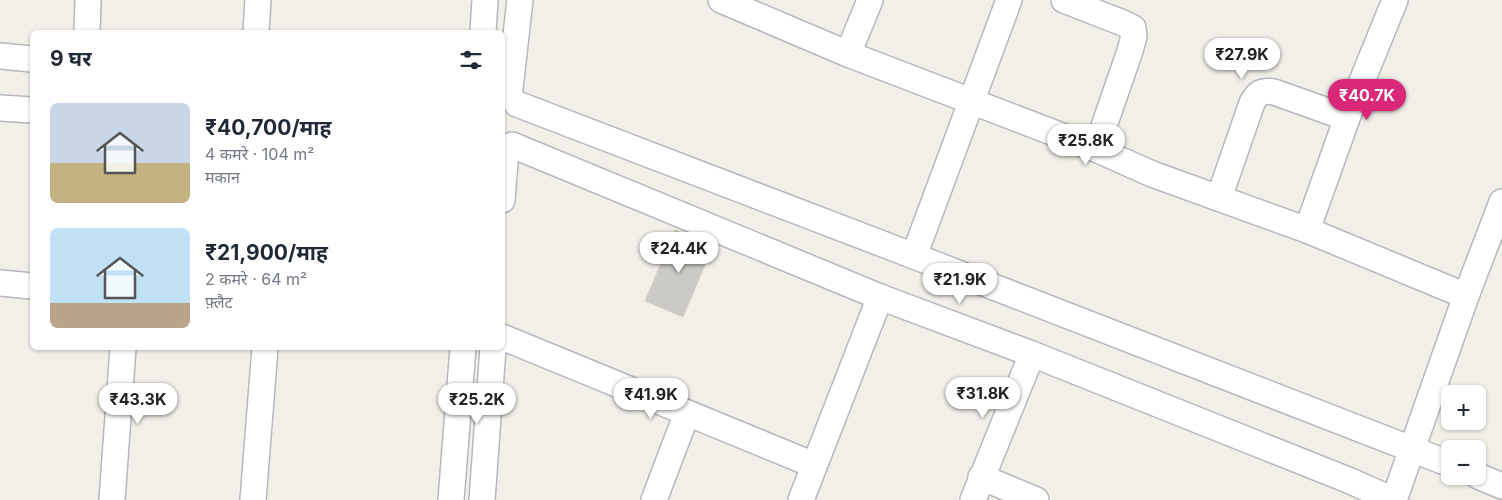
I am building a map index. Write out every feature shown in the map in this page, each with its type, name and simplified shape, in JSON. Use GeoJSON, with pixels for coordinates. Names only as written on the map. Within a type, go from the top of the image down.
{"type":"FeatureCollection","features":[{"type":"Feature","properties":{"kind":"street"},"geometry":{"type":"LineString","coordinates":[[87,30],[88,0]]}},
{"type":"Feature","properties":{"kind":"street"},"geometry":{"type":"LineString","coordinates":[[256,30],[258,0]]}},
{"type":"Feature","properties":{"kind":"street"},"geometry":{"type":"LineString","coordinates":[[483,30],[485,0]]}},
{"type":"Feature","properties":{"kind":"street"},"geometry":{"type":"LineString","coordinates":[[505,169],[507,148],[519,138],[523,120],[521,112],[509,99],[520,0]]}},
{"type":"Feature","properties":{"kind":"street"},"geometry":{"type":"LineString","coordinates":[[721,0],[848,54],[1096,149],[1152,174],[1307,230],[1466,296]]}},
{"type":"Feature","properties":{"kind":"street"},"geometry":{"type":"LineString","coordinates":[[848,54],[870,0]]}},
{"type":"Feature","properties":{"kind":"street"},"geometry":{"type":"LineString","coordinates":[[914,256],[1009,0]]}},
{"type":"Feature","properties":{"kind":"street"},"geometry":{"type":"LineString","coordinates":[[1064,0],[1133,28],[1134,36],[1130,50],[1096,149]]}},
{"type":"Feature","properties":{"kind":"street"},"geometry":{"type":"LineString","coordinates":[[1307,230],[1347,118],[1395,0]]}},
{"type":"Feature","properties":{"kind":"street"},"geometry":{"type":"LineString","coordinates":[[0,56],[30,59]]}},
{"type":"Feature","properties":{"kind":"street"},"geometry":{"type":"LineString","coordinates":[[1219,198],[1252,102],[1257,94],[1264,90],[1274,92],[1347,118]]}},
{"type":"Feature","properties":{"kind":"street"},"geometry":{"type":"LineString","coordinates":[[509,99],[1441,460]]}},
{"type":"Feature","properties":{"kind":"street"},"geometry":{"type":"LineString","coordinates":[[0,108],[30,110]]}},
{"type":"Feature","properties":{"kind":"street"},"geometry":{"type":"LineString","coordinates":[[507,148],[880,297],[1032,354],[1343,490],[1394,500],[1466,296],[1502,202]]}},
{"type":"Feature","properties":{"kind":"street"},"geometry":{"type":"LineString","coordinates":[[0,283],[30,286]]}},
{"type":"Feature","properties":{"kind":"street"},"geometry":{"type":"LineString","coordinates":[[800,500],[880,297]]}},
{"type":"Feature","properties":{"kind":"street"},"geometry":{"type":"LineString","coordinates":[[505,338],[814,465]]}},
{"type":"Feature","properties":{"kind":"street"},"geometry":{"type":"LineString","coordinates":[[112,500],[123,350]]}},
{"type":"Feature","properties":{"kind":"street"},"geometry":{"type":"LineString","coordinates":[[253,500],[265,350]]}},
{"type":"Feature","properties":{"kind":"street"},"geometry":{"type":"LineString","coordinates":[[451,500],[463,350]]}},
{"type":"Feature","properties":{"kind":"street"},"geometry":{"type":"LineString","coordinates":[[482,500],[493,350]]}},
{"type":"Feature","properties":{"kind":"street"},"geometry":{"type":"LineString","coordinates":[[1032,354],[977,489],[1036,500]]}},
{"type":"Feature","properties":{"kind":"street"},"geometry":{"type":"LineString","coordinates":[[654,500],[688,413]]}},
{"type":"Feature","properties":{"kind":"street"},"geometry":{"type":"LineString","coordinates":[[1486,479],[1502,486]]}},
{"type":"Feature","properties":{"kind":"building"},"geometry":{"type":"Polygon","coordinates":[[[675,230],[713,246],[683,317],[645,301],[675,230]]]}}]}
